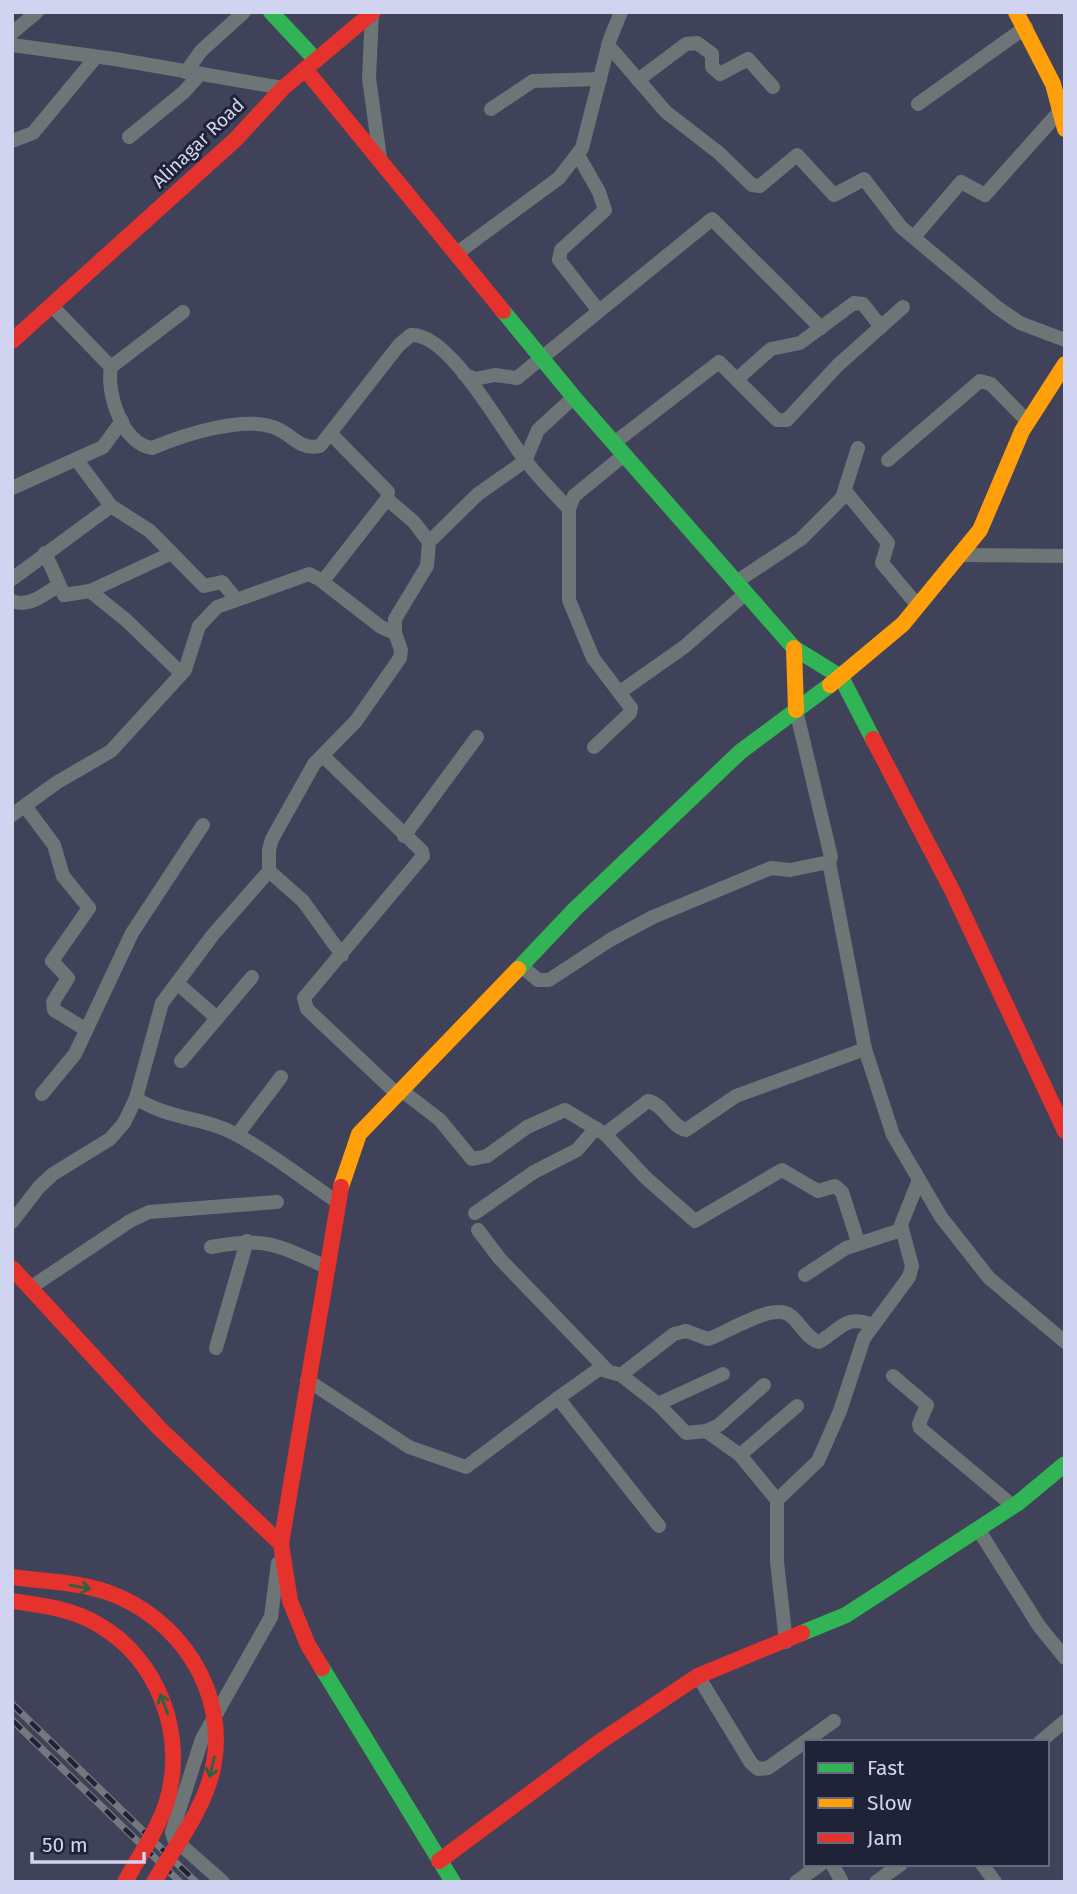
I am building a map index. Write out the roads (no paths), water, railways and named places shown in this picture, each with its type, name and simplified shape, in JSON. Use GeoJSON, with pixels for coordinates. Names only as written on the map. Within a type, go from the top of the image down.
{"type":"FeatureCollection","features":[{"type":"Feature","properties":{"kind":"street"},"geometry":{"type":"LineString","coordinates":[[12,33],[37,12]]}},
{"type":"Feature","properties":{"kind":"street"},"geometry":{"type":"LineString","coordinates":[[129,136],[184,92],[201,51],[244,12]]}},
{"type":"Feature","properties":{"kind":"street"},"geometry":{"type":"LineString","coordinates":[[271,12],[380,160],[574,397],[794,648],[841,677],[953,892],[1065,1131]]}},
{"type":"Feature","properties":{"kind":"street"},"geometry":{"type":"LineString","coordinates":[[456,254],[559,178],[578,155],[608,45],[621,12]]}},
{"type":"Feature","properties":{"kind":"street"},"geometry":{"type":"LineString","coordinates":[[1016,12],[1054,84],[1065,129]]}},
{"type":"Feature","properties":{"kind":"street"},"geometry":{"type":"LineString","coordinates":[[373,13],[369,78],[380,160]]}},
{"type":"Feature","properties":{"kind":"street","name":"Alinagar Road"},"geometry":{"type":"LineString","coordinates":[[12,341],[236,139],[283,88],[373,13]]}},
{"type":"Feature","properties":{"kind":"street"},"geometry":{"type":"LineString","coordinates":[[918,104],[1026,27]]}},
{"type":"Feature","properties":{"kind":"street"},"geometry":{"type":"LineString","coordinates":[[638,80],[687,44],[697,43],[712,54],[712,67],[720,74],[748,59],[772,87]]}},
{"type":"Feature","properties":{"kind":"street"},"geometry":{"type":"LineString","coordinates":[[608,45],[666,112],[719,153],[752,185],[760,186],[797,155],[834,195],[858,181],[867,181],[893,218],[1007,315],[1065,340]]}},
{"type":"Feature","properties":{"kind":"street"},"geometry":{"type":"LineString","coordinates":[[12,46],[283,88]]}},
{"type":"Feature","properties":{"kind":"street"},"geometry":{"type":"LineString","coordinates":[[12,141],[33,133],[96,57]]}},
{"type":"Feature","properties":{"kind":"street"},"geometry":{"type":"LineString","coordinates":[[491,109],[517,89],[540,79],[600,79]]}},
{"type":"Feature","properties":{"kind":"street"},"geometry":{"type":"LineString","coordinates":[[914,237],[961,182],[985,195],[1060,111]]}},
{"type":"Feature","properties":{"kind":"street"},"geometry":{"type":"LineString","coordinates":[[578,155],[599,192],[605,211],[561,250],[559,260],[599,311]]}},
{"type":"Feature","properties":{"kind":"street"},"geometry":{"type":"LineString","coordinates":[[464,374],[475,379],[495,375],[517,378],[712,219],[821,328]]}},
{"type":"Feature","properties":{"kind":"street"},"geometry":{"type":"LineString","coordinates":[[737,379],[776,346],[800,343],[859,301],[881,327]]}},
{"type":"Feature","properties":{"kind":"street"},"geometry":{"type":"LineString","coordinates":[[52,306],[111,367],[110,392],[122,421],[135,440],[144,447],[152,448],[172,440],[248,423],[273,427],[303,447],[320,446],[399,345],[411,335],[420,334],[431,340],[464,374],[525,461],[569,509]]}},
{"type":"Feature","properties":{"kind":"street"},"geometry":{"type":"LineString","coordinates":[[594,747],[630,713],[631,708],[593,658],[569,600],[569,509],[573,496],[619,449],[714,363],[719,362],[777,420],[783,421],[902,307]]}},
{"type":"Feature","properties":{"kind":"street"},"geometry":{"type":"LineString","coordinates":[[111,367],[183,312]]}},
{"type":"Feature","properties":{"kind":"street"},"geometry":{"type":"LineString","coordinates":[[223,1882],[174,1839],[172,1832],[196,1766],[202,1739],[271,1617],[324,1266],[336,1201],[359,1134],[573,911],[740,752],[841,677],[903,624],[980,530],[1028,422],[1065,364]]}},
{"type":"Feature","properties":{"kind":"street"},"geometry":{"type":"LineString","coordinates":[[888,460],[980,380],[991,384],[1028,422]]}},
{"type":"Feature","properties":{"kind":"street"},"geometry":{"type":"LineString","coordinates":[[12,1222],[39,1187],[53,1174],[110,1139],[124,1123],[136,1098],[156,1032],[159,1012],[212,936],[269,871],[272,839],[308,774],[356,721],[400,658],[395,619],[427,566],[429,542],[478,494],[525,461],[538,430],[574,397]]}},
{"type":"Feature","properties":{"kind":"street"},"geometry":{"type":"LineString","coordinates":[[12,488],[103,447],[122,421]]}},
{"type":"Feature","properties":{"kind":"street"},"geometry":{"type":"LineString","coordinates":[[323,581],[387,499],[388,492],[331,434]]}},
{"type":"Feature","properties":{"kind":"street"},"geometry":{"type":"LineString","coordinates":[[620,692],[693,641],[741,588],[802,539],[846,492],[858,448]]}},
{"type":"Feature","properties":{"kind":"street"},"geometry":{"type":"LineString","coordinates":[[76,459],[111,506],[150,531],[204,586],[222,582],[236,599]]}},
{"type":"Feature","properties":{"kind":"street"},"geometry":{"type":"LineString","coordinates":[[846,492],[888,543],[882,563],[918,606]]}},
{"type":"Feature","properties":{"kind":"street"},"geometry":{"type":"LineString","coordinates":[[387,499],[414,522],[429,542]]}},
{"type":"Feature","properties":{"kind":"street"},"geometry":{"type":"LineString","coordinates":[[12,579],[111,506]]}},
{"type":"Feature","properties":{"kind":"street"},"geometry":{"type":"LineString","coordinates":[[46,553],[64,595],[68,596],[90,591],[172,553]]}},
{"type":"Feature","properties":{"kind":"street"},"geometry":{"type":"LineString","coordinates":[[959,555],[1065,556]]}},
{"type":"Feature","properties":{"kind":"street"},"geometry":{"type":"LineString","coordinates":[[12,815],[56,783],[111,751],[181,673],[189,661],[194,637],[205,617],[236,599],[309,574],[323,581],[381,627],[395,632]]}},
{"type":"Feature","properties":{"kind":"street"},"geometry":{"type":"LineString","coordinates":[[12,601],[26,603],[59,585]]}},
{"type":"Feature","properties":{"kind":"street"},"geometry":{"type":"LineString","coordinates":[[90,591],[126,620],[181,673]]}},
{"type":"Feature","properties":{"kind":"street"},"geometry":{"type":"LineString","coordinates":[[794,648],[796,710],[831,857],[829,862],[864,1049],[893,1135],[918,1182],[998,1289],[1065,1342]]}},
{"type":"Feature","properties":{"kind":"street"},"geometry":{"type":"LineString","coordinates":[[404,836],[477,737]]}},
{"type":"Feature","properties":{"kind":"street"},"geometry":{"type":"LineString","coordinates":[[323,756],[422,851],[421,863],[304,998],[304,1004],[399,1092],[440,1120],[472,1159],[486,1156],[527,1127],[565,1110],[601,1131],[646,1178],[695,1221],[782,1170],[818,1191],[839,1188],[858,1242]]}},
{"type":"Feature","properties":{"kind":"street"},"geometry":{"type":"LineString","coordinates":[[25,806],[54,845],[63,877],[89,908],[52,961],[68,978],[53,1002],[54,1010],[85,1029]]}},
{"type":"Feature","properties":{"kind":"street"},"geometry":{"type":"LineString","coordinates":[[42,1094],[75,1054],[132,933],[203,825]]}},
{"type":"Feature","properties":{"kind":"street"},"geometry":{"type":"LineString","coordinates":[[521,966],[538,980],[549,980],[610,940],[653,917],[771,867],[790,870],[829,862]]}},
{"type":"Feature","properties":{"kind":"street"},"geometry":{"type":"LineString","coordinates":[[269,871],[303,901],[342,955]]}},
{"type":"Feature","properties":{"kind":"street"},"geometry":{"type":"LineString","coordinates":[[181,1061],[253,977]]}},
{"type":"Feature","properties":{"kind":"street"},"geometry":{"type":"LineString","coordinates":[[177,983],[217,1018]]}},
{"type":"Feature","properties":{"kind":"street"},"geometry":{"type":"LineString","coordinates":[[475,1213],[534,1172],[577,1150],[601,1131],[650,1101],[680,1128],[687,1130],[736,1096],[864,1049]]}},
{"type":"Feature","properties":{"kind":"street"},"geometry":{"type":"LineString","coordinates":[[237,1135],[281,1077]]}},
{"type":"Feature","properties":{"kind":"street"},"geometry":{"type":"LineString","coordinates":[[136,1098],[164,1114],[237,1135],[336,1201]]}},
{"type":"Feature","properties":{"kind":"street"},"geometry":{"type":"LineString","coordinates":[[777,1500],[818,1461],[851,1379],[860,1347],[911,1270],[901,1230],[918,1182]]}},
{"type":"Feature","properties":{"kind":"street"},"geometry":{"type":"LineString","coordinates":[[30,1288],[149,1212],[277,1202]]}},
{"type":"Feature","properties":{"kind":"street"},"geometry":{"type":"LineString","coordinates":[[478,1230],[500,1259],[606,1369],[621,1376],[657,1404],[686,1433],[706,1431],[719,1425],[764,1385]]}},
{"type":"Feature","properties":{"kind":"street"},"geometry":{"type":"LineString","coordinates":[[805,1275],[858,1242],[901,1230]]}},
{"type":"Feature","properties":{"kind":"street"},"geometry":{"type":"LineString","coordinates":[[211,1247],[247,1241],[276,1245],[324,1266]]}},
{"type":"Feature","properties":{"kind":"street"},"geometry":{"type":"LineString","coordinates":[[216,1348],[247,1241]]}},
{"type":"Feature","properties":{"kind":"street"},"geometry":{"type":"LineString","coordinates":[[12,1268],[159,1428],[281,1544],[290,1601],[308,1644],[453,1882]]}},
{"type":"Feature","properties":{"kind":"street"},"geometry":{"type":"LineString","coordinates":[[621,1376],[674,1334],[686,1331],[708,1339],[775,1312],[790,1315],[810,1337],[819,1342],[846,1321],[861,1320],[873,1325]]}},
{"type":"Feature","properties":{"kind":"street"},"geometry":{"type":"LineString","coordinates":[[307,1380],[409,1447],[467,1467],[589,1373],[606,1369]]}},
{"type":"Feature","properties":{"kind":"street"},"geometry":{"type":"LineString","coordinates":[[657,1404],[723,1374]]}},
{"type":"Feature","properties":{"kind":"street"},"geometry":{"type":"LineString","coordinates":[[893,1376],[927,1405],[919,1424],[920,1429],[1013,1506]]}},
{"type":"Feature","properties":{"kind":"street"},"geometry":{"type":"LineString","coordinates":[[558,1398],[659,1526]]}},
{"type":"Feature","properties":{"kind":"street"},"geometry":{"type":"LineString","coordinates":[[740,1455],[797,1406]]}},
{"type":"Feature","properties":{"kind":"street"},"geometry":{"type":"LineString","coordinates":[[706,1431],[740,1455],[777,1500],[777,1562],[786,1642]]}},
{"type":"Feature","properties":{"kind":"street"},"geometry":{"type":"LineString","coordinates":[[439,1861],[598,1743],[698,1676],[846,1615],[1061,1473]]}},
{"type":"Feature","properties":{"kind":"street"},"geometry":{"type":"LineString","coordinates":[[978,1529],[1039,1626],[1065,1658]]}},
{"type":"Feature","properties":{"kind":"street"},"geometry":{"type":"LineString","coordinates":[[12,1577],[97,1590],[131,1602],[173,1632],[189,1651],[201,1673],[214,1709],[216,1734],[212,1769],[194,1815],[154,1882]]}},
{"type":"Feature","properties":{"kind":"street"},"geometry":{"type":"LineString","coordinates":[[12,1601],[70,1612],[100,1625],[140,1660],[166,1704],[174,1746],[172,1783],[158,1823],[125,1882]]}},
{"type":"Feature","properties":{"kind":"street"},"geometry":{"type":"LineString","coordinates":[[698,1676],[751,1763],[758,1769],[768,1768],[804,1742]]}},
{"type":"Feature","properties":{"kind":"street"},"geometry":{"type":"LineString","coordinates":[[807,1740],[834,1721]]}},
{"type":"Feature","properties":{"kind":"street"},"geometry":{"type":"LineString","coordinates":[[1042,1740],[1065,1721]]}},
{"type":"Feature","properties":{"kind":"street"},"geometry":{"type":"LineString","coordinates":[[796,1882],[818,1866]]}},
{"type":"Feature","properties":{"kind":"street"},"geometry":{"type":"LineString","coordinates":[[833,1866],[842,1882]]}},
{"type":"Feature","properties":{"kind":"street"},"geometry":{"type":"LineString","coordinates":[[876,1882],[898,1866]]}},
{"type":"Feature","properties":{"kind":"street"},"geometry":{"type":"LineString","coordinates":[[983,1866],[995,1882]]}},
{"type":"Feature","properties":{"kind":"railway"},"geometry":{"type":"LineString","coordinates":[[12,1704],[196,1882]]}},
{"type":"Feature","properties":{"kind":"railway"},"geometry":{"type":"LineString","coordinates":[[12,1720],[180,1882]]}}]}
